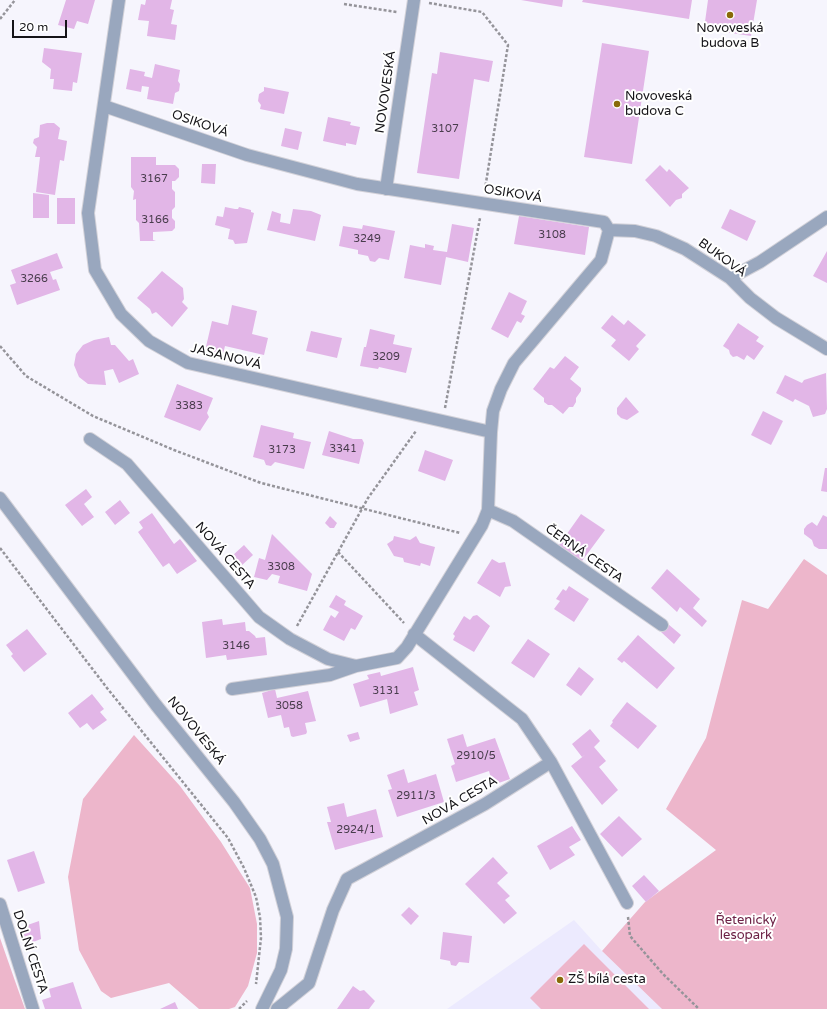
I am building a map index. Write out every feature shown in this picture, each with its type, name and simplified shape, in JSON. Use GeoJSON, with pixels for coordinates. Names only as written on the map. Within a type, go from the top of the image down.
{"type":"FeatureCollection","features":[{"type":"Feature","properties":{"kind":"street","name":"JASANOVÁ"},"geometry":{"type":"LineString","coordinates":[[119,0],[88,213],[95,270],[121,314],[150,341],[188,363],[491,432]]}},
{"type":"Feature","properties":{"kind":"street","name":"NOVOVESKÁ"},"geometry":{"type":"LineString","coordinates":[[386,189],[414,0]]}},
{"type":"Feature","properties":{"kind":"street","name":"OSIKOVÁ"},"geometry":{"type":"LineString","coordinates":[[104,106],[247,155],[357,184],[604,222],[609,230]]}},
{"type":"Feature","properties":{"kind":"street"},"geometry":{"type":"LineString","coordinates":[[730,278],[760,262],[827,217]]}},
{"type":"Feature","properties":{"kind":"street","name":"BUKOVÁ"},"geometry":{"type":"LineString","coordinates":[[609,230],[635,231],[656,236],[685,249],[730,278],[750,298],[776,318],[827,349]]}},
{"type":"Feature","properties":{"kind":"street"},"geometry":{"type":"LineString","coordinates":[[488,510],[493,411],[501,389],[514,362],[601,260],[609,230]]}},
{"type":"Feature","properties":{"kind":"street","name":"NOVÁ CESTA"},"geometry":{"type":"LineString","coordinates":[[90,438],[127,464],[259,617],[290,639],[328,659],[356,666]]}},
{"type":"Feature","properties":{"kind":"street","name":"NOVOVESKÁ"},"geometry":{"type":"LineString","coordinates":[[0,498],[156,705],[234,802],[260,839],[273,864],[287,917],[286,949],[281,970],[262,1009]]}},
{"type":"Feature","properties":{"kind":"street","name":"NOVÁ CESTA"},"geometry":{"type":"LineString","coordinates":[[232,689],[330,675],[356,666],[397,658],[407,647],[482,525],[488,510]]}},
{"type":"Feature","properties":{"kind":"street","name":"ČERNÁ CESTA"},"geometry":{"type":"LineString","coordinates":[[488,510],[513,522],[662,625]]}},
{"type":"Feature","properties":{"kind":"street"},"geometry":{"type":"LineString","coordinates":[[414,634],[522,719],[552,762],[627,903]]}},
{"type":"Feature","properties":{"kind":"street","name":"NOVÁ CESTA"},"geometry":{"type":"LineString","coordinates":[[277,1009],[309,983],[333,910],[347,879],[485,804],[552,762]]}},
{"type":"Feature","properties":{"kind":"street","name":"DOLNÍ CESTA"},"geometry":{"type":"LineString","coordinates":[[0,904],[34,1009]]}},
{"type":"Feature","properties":{"kind":"path"},"geometry":{"type":"LineString","coordinates":[[0,19],[15,0]]}},
{"type":"Feature","properties":{"kind":"path"},"geometry":{"type":"LineString","coordinates":[[344,4],[381,10]]}},
{"type":"Feature","properties":{"kind":"path"},"geometry":{"type":"LineString","coordinates":[[0,346],[26,376],[102,421],[261,483],[474,537]]}},
{"type":"Feature","properties":{"kind":"path"},"geometry":{"type":"LineString","coordinates":[[290,639],[362,508],[426,418]]}},
{"type":"Feature","properties":{"kind":"path"},"geometry":{"type":"LineString","coordinates":[[0,548],[120,706],[228,838],[244,868],[256,897],[260,917],[261,938],[259,970],[253,991]]}},
{"type":"Feature","properties":{"kind":"path"},"geometry":{"type":"LineString","coordinates":[[338,552],[402,620]]}},
{"type":"Feature","properties":{"kind":"path"},"geometry":{"type":"LineString","coordinates":[[627,903],[630,936],[663,974],[699,1009]]}},
{"type":"Feature","properties":{"kind":"path"},"geometry":{"type":"LineString","coordinates":[[239,1009],[250,996]]}},
{"type":"Feature","properties":{"kind":"shaded area","name":"ZŠ bílá cesta"},"geometry":{"type":"Polygon","coordinates":[[[574,920],[602,951],[662,1009],[447,1009],[574,920]]]}},
{"type":"Feature","properties":{"kind":"green space","name":"Řetenický lesopark"},"geometry":{"type":"Polygon","coordinates":[[[804,559],[827,575],[827,1009],[662,1009],[602,951],[645,902],[716,850],[666,809],[706,738],[742,600],[768,609],[804,559]]]}},
{"type":"Feature","properties":{"kind":"green space"},"geometry":{"type":"Polygon","coordinates":[[[134,735],[180,786],[221,842],[250,888],[257,924],[257,953],[248,986],[235,1007],[229,1009],[199,1009],[169,983],[111,998],[101,991],[79,950],[68,877],[83,799],[134,735]]]}},
{"type":"Feature","properties":{"kind":"green space"},"geometry":{"type":"Polygon","coordinates":[[[0,938],[15,981],[25,1009],[0,1009],[0,938]]]}},
{"type":"Feature","properties":{"kind":"green space"},"geometry":{"type":"Polygon","coordinates":[[[584,944],[649,1009],[541,1009],[530,998],[584,944]]]}},
{"type":"Feature","properties":{"kind":"building"},"geometry":{"type":"Polygon","coordinates":[[[66,0],[95,0],[88,24],[77,21],[74,29],[58,25],[66,0]]]}},
{"type":"Feature","properties":{"kind":"building"},"geometry":{"type":"Polygon","coordinates":[[[146,0],[172,0],[170,9],[174,10],[171,24],[177,25],[175,40],[147,36],[149,21],[138,20],[141,4],[145,5],[146,0]]]}},
{"type":"Feature","properties":{"kind":"building"},"geometry":{"type":"Polygon","coordinates":[[[521,0],[563,0],[562,7],[521,0]]]}},
{"type":"Feature","properties":{"kind":"building"},"geometry":{"type":"Polygon","coordinates":[[[583,0],[692,0],[689,19],[582,2],[583,0]]]}},
{"type":"Feature","properties":{"kind":"building","name":"Novoveská budova B"},"geometry":{"type":"Polygon","coordinates":[[[708,0],[757,0],[751,36],[704,29],[708,0]]]}},
{"type":"Feature","properties":{"kind":"building","name":"Novoveská budova C"},"geometry":{"type":"Polygon","coordinates":[[[602,43],[649,51],[632,164],[584,157],[602,43]]]}},
{"type":"Feature","properties":{"kind":"building"},"geometry":{"type":"Polygon","coordinates":[[[44,48],[82,53],[77,83],[73,82],[72,91],[53,89],[54,79],[50,79],[51,69],[42,62],[44,48]]]}},
{"type":"Feature","properties":{"kind":"building"},"geometry":{"type":"Polygon","coordinates":[[[440,52],[493,61],[489,82],[474,79],[459,179],[417,173],[432,73],[437,74],[440,52]]]}},
{"type":"Feature","properties":{"kind":"building"},"geometry":{"type":"Polygon","coordinates":[[[155,64],[180,70],[178,81],[180,84],[179,91],[175,93],[173,104],[147,99],[149,87],[142,86],[141,92],[126,89],[130,69],[145,72],[144,76],[152,78],[155,64]]]}},
{"type":"Feature","properties":{"kind":"building"},"geometry":{"type":"Polygon","coordinates":[[[264,87],[289,92],[284,114],[260,109],[261,105],[258,101],[259,94],[264,91],[264,87]]]}},
{"type":"Feature","properties":{"kind":"building"},"geometry":{"type":"Polygon","coordinates":[[[328,117],[351,122],[350,125],[360,127],[356,145],[346,143],[346,146],[323,141],[328,117]]]}},
{"type":"Feature","properties":{"kind":"building"},"geometry":{"type":"Polygon","coordinates":[[[54,123],[60,128],[58,139],[67,141],[64,161],[60,160],[55,195],[36,192],[40,157],[35,157],[37,147],[33,143],[34,139],[39,137],[40,125],[54,123]]]}},
{"type":"Feature","properties":{"kind":"building"},"geometry":{"type":"Polygon","coordinates":[[[285,128],[302,132],[298,150],[281,146],[285,128]]]}},
{"type":"Feature","properties":{"kind":"building"},"geometry":{"type":"Polygon","coordinates":[[[131,157],[156,157],[156,165],[175,165],[179,169],[179,177],[175,181],[172,181],[172,189],[175,192],[175,207],[172,210],[172,218],[175,221],[175,228],[172,231],[153,232],[153,240],[156,241],[140,241],[139,223],[136,220],[136,199],[133,200],[134,191],[131,187],[131,157]]]}},
{"type":"Feature","properties":{"kind":"building"},"geometry":{"type":"Polygon","coordinates":[[[202,164],[216,164],[215,184],[201,183],[202,164]]]}},
{"type":"Feature","properties":{"kind":"building"},"geometry":{"type":"Polygon","coordinates":[[[660,165],[667,172],[669,169],[689,188],[682,194],[682,198],[676,200],[670,207],[645,180],[660,165]]]}},
{"type":"Feature","properties":{"kind":"building"},"geometry":{"type":"Polygon","coordinates":[[[33,193],[49,195],[49,218],[33,218],[33,193]]]}},
{"type":"Feature","properties":{"kind":"building"},"geometry":{"type":"Polygon","coordinates":[[[57,198],[75,198],[75,224],[57,224],[57,198]]]}},
{"type":"Feature","properties":{"kind":"building"},"geometry":{"type":"Polygon","coordinates":[[[225,207],[238,209],[239,207],[251,210],[251,212],[254,213],[247,243],[235,244],[233,240],[228,239],[230,229],[215,225],[217,216],[223,217],[225,207]]]}},
{"type":"Feature","properties":{"kind":"building"},"geometry":{"type":"Polygon","coordinates":[[[293,209],[311,211],[321,215],[315,241],[267,230],[272,211],[281,214],[280,222],[290,224],[293,209]]]}},
{"type":"Feature","properties":{"kind":"building"},"geometry":{"type":"Polygon","coordinates":[[[730,209],[756,221],[747,241],[721,228],[730,209]]]}},
{"type":"Feature","properties":{"kind":"building"},"geometry":{"type":"Polygon","coordinates":[[[519,216],[589,227],[585,255],[514,244],[519,216]]]}},
{"type":"Feature","properties":{"kind":"building"},"geometry":{"type":"Polygon","coordinates":[[[452,224],[474,228],[468,262],[446,257],[441,285],[404,278],[410,245],[425,248],[425,244],[434,246],[433,250],[447,252],[452,224]]]}},
{"type":"Feature","properties":{"kind":"building"},"geometry":{"type":"Polygon","coordinates":[[[363,225],[395,231],[389,260],[379,258],[375,262],[370,261],[368,256],[358,254],[358,250],[339,246],[343,226],[362,229],[363,225]]]}},
{"type":"Feature","properties":{"kind":"building"},"geometry":{"type":"Polygon","coordinates":[[[827,251],[827,283],[813,276],[827,251]]]}},
{"type":"Feature","properties":{"kind":"building"},"geometry":{"type":"Polygon","coordinates":[[[57,253],[63,268],[50,272],[53,280],[56,279],[60,290],[17,305],[10,285],[16,283],[11,270],[57,253]]]}},
{"type":"Feature","properties":{"kind":"building"},"geometry":{"type":"Polygon","coordinates":[[[162,271],[183,288],[184,299],[182,302],[188,308],[172,327],[156,312],[152,314],[150,309],[137,298],[162,271]]]}},
{"type":"Feature","properties":{"kind":"building"},"geometry":{"type":"Polygon","coordinates":[[[509,292],[527,301],[521,314],[525,316],[521,323],[517,321],[508,338],[491,329],[509,292]]]}},
{"type":"Feature","properties":{"kind":"building"},"geometry":{"type":"Polygon","coordinates":[[[232,305],[257,311],[252,334],[268,338],[264,355],[225,346],[223,354],[205,351],[212,321],[228,325],[232,305]]]}},
{"type":"Feature","properties":{"kind":"building"},"geometry":{"type":"Polygon","coordinates":[[[612,315],[624,325],[628,320],[646,335],[636,346],[639,349],[629,361],[611,346],[616,340],[601,328],[612,315]]]}},
{"type":"Feature","properties":{"kind":"building"},"geometry":{"type":"Polygon","coordinates":[[[738,323],[759,337],[756,341],[764,346],[754,360],[747,355],[744,360],[737,356],[733,357],[729,350],[723,346],[738,323]]]}},
{"type":"Feature","properties":{"kind":"building"},"geometry":{"type":"Polygon","coordinates":[[[370,329],[395,335],[393,344],[412,348],[406,373],[379,367],[378,369],[360,366],[370,329]]]}},
{"type":"Feature","properties":{"kind":"building"},"geometry":{"type":"Polygon","coordinates":[[[311,331],[342,338],[337,358],[306,351],[311,331]]]}},
{"type":"Feature","properties":{"kind":"building"},"geometry":{"type":"Polygon","coordinates":[[[109,337],[111,345],[115,345],[129,361],[133,359],[139,374],[119,383],[113,369],[104,371],[106,385],[88,384],[79,377],[74,365],[76,354],[83,345],[94,340],[109,337]]]}},
{"type":"Feature","properties":{"kind":"building"},"geometry":{"type":"Polygon","coordinates":[[[565,356],[579,367],[570,379],[581,388],[581,391],[576,398],[576,402],[573,407],[569,407],[563,414],[552,405],[548,405],[544,402],[544,398],[533,389],[550,367],[554,369],[565,356]]]}},
{"type":"Feature","properties":{"kind":"building"},"geometry":{"type":"Polygon","coordinates":[[[826,373],[827,409],[825,414],[813,417],[809,406],[795,399],[793,402],[776,393],[785,375],[802,383],[804,380],[826,373]]]}},
{"type":"Feature","properties":{"kind":"building"},"geometry":{"type":"Polygon","coordinates":[[[177,384],[213,398],[207,413],[209,417],[200,431],[164,417],[177,384]]]}},
{"type":"Feature","properties":{"kind":"building"},"geometry":{"type":"Polygon","coordinates":[[[626,397],[639,412],[627,420],[621,418],[617,414],[617,408],[626,397]]]}},
{"type":"Feature","properties":{"kind":"building"},"geometry":{"type":"Polygon","coordinates":[[[763,411],[783,421],[771,445],[751,435],[763,411]]]}},
{"type":"Feature","properties":{"kind":"building"},"geometry":{"type":"Polygon","coordinates":[[[261,425],[294,433],[293,438],[311,442],[304,469],[275,462],[271,466],[266,465],[264,460],[253,457],[261,425]]]}},
{"type":"Feature","properties":{"kind":"building"},"geometry":{"type":"Polygon","coordinates":[[[329,431],[353,439],[362,439],[364,443],[359,464],[322,455],[329,431]]]}},
{"type":"Feature","properties":{"kind":"building"},"geometry":{"type":"Polygon","coordinates":[[[425,450],[453,460],[445,481],[418,471],[425,450]]]}},
{"type":"Feature","properties":{"kind":"building"},"geometry":{"type":"Polygon","coordinates":[[[825,468],[827,468],[827,492],[821,491],[825,468]]]}},
{"type":"Feature","properties":{"kind":"building"},"geometry":{"type":"Polygon","coordinates":[[[86,489],[92,497],[84,504],[94,517],[82,526],[65,505],[86,489]]]}},
{"type":"Feature","properties":{"kind":"building"},"geometry":{"type":"Polygon","coordinates":[[[120,500],[130,513],[115,525],[105,512],[120,500]]]}},
{"type":"Feature","properties":{"kind":"building"},"geometry":{"type":"Polygon","coordinates":[[[152,513],[174,544],[180,539],[197,561],[177,574],[169,563],[163,567],[138,532],[143,528],[139,522],[152,513]]]}},
{"type":"Feature","properties":{"kind":"building"},"geometry":{"type":"Polygon","coordinates":[[[581,514],[605,530],[582,561],[559,545],[581,514]]]}},
{"type":"Feature","properties":{"kind":"building"},"geometry":{"type":"Polygon","coordinates":[[[823,515],[827,517],[827,549],[819,549],[814,546],[812,540],[804,534],[804,529],[812,522],[817,526],[823,515]]]}},
{"type":"Feature","properties":{"kind":"building"},"geometry":{"type":"Polygon","coordinates":[[[330,516],[337,523],[334,528],[330,528],[325,523],[330,516]]]}},
{"type":"Feature","properties":{"kind":"building"},"geometry":{"type":"Polygon","coordinates":[[[272,534],[312,574],[307,591],[278,583],[280,576],[272,574],[267,580],[254,577],[259,558],[265,560],[272,534]]]}},
{"type":"Feature","properties":{"kind":"building"},"geometry":{"type":"Polygon","coordinates":[[[394,536],[410,540],[416,536],[420,543],[435,547],[430,566],[421,563],[420,566],[404,562],[403,558],[394,556],[387,544],[393,540],[394,536]]]}},
{"type":"Feature","properties":{"kind":"building"},"geometry":{"type":"Polygon","coordinates":[[[244,545],[253,555],[241,566],[232,556],[244,545]]]}},
{"type":"Feature","properties":{"kind":"building"},"geometry":{"type":"Polygon","coordinates":[[[492,559],[499,563],[505,562],[511,586],[505,587],[500,597],[477,583],[492,559]]]}},
{"type":"Feature","properties":{"kind":"building"},"geometry":{"type":"Polygon","coordinates":[[[667,569],[700,599],[693,608],[707,621],[702,627],[680,607],[677,612],[651,588],[667,569]]]}},
{"type":"Feature","properties":{"kind":"building"},"geometry":{"type":"Polygon","coordinates":[[[569,586],[589,599],[574,622],[554,609],[560,601],[556,599],[563,589],[566,591],[569,586]]]}},
{"type":"Feature","properties":{"kind":"building"},"geometry":{"type":"Polygon","coordinates":[[[336,595],[346,601],[344,605],[363,616],[355,630],[351,628],[344,641],[323,630],[331,615],[335,618],[339,612],[329,607],[336,595]]]}},
{"type":"Feature","properties":{"kind":"building"},"geometry":{"type":"Polygon","coordinates":[[[477,615],[490,626],[474,652],[453,640],[455,636],[453,634],[464,616],[470,620],[473,616],[477,615]]]}},
{"type":"Feature","properties":{"kind":"building"},"geometry":{"type":"Polygon","coordinates":[[[222,619],[223,625],[245,622],[246,631],[249,631],[256,638],[265,637],[267,655],[227,660],[226,655],[206,658],[202,622],[222,619]]]}},
{"type":"Feature","properties":{"kind":"building"},"geometry":{"type":"Polygon","coordinates":[[[668,624],[681,635],[674,644],[661,632],[668,624]]]}},
{"type":"Feature","properties":{"kind":"building"},"geometry":{"type":"Polygon","coordinates":[[[27,629],[47,654],[24,672],[11,656],[13,654],[6,645],[27,629]]]}},
{"type":"Feature","properties":{"kind":"building"},"geometry":{"type":"Polygon","coordinates":[[[638,635],[675,668],[657,689],[624,661],[622,663],[617,659],[638,635]]]}},
{"type":"Feature","properties":{"kind":"building"},"geometry":{"type":"Polygon","coordinates":[[[528,639],[550,654],[534,678],[511,663],[528,639]]]}},
{"type":"Feature","properties":{"kind":"building"},"geometry":{"type":"Polygon","coordinates":[[[413,667],[419,690],[414,692],[418,705],[390,714],[387,699],[360,707],[353,684],[369,679],[367,675],[380,672],[381,676],[413,667]]]}},
{"type":"Feature","properties":{"kind":"building"},"geometry":{"type":"Polygon","coordinates":[[[579,667],[594,679],[581,696],[566,685],[579,667]]]}},
{"type":"Feature","properties":{"kind":"building"},"geometry":{"type":"Polygon","coordinates":[[[275,689],[277,698],[308,691],[316,721],[305,723],[306,734],[293,737],[291,736],[289,727],[284,728],[281,715],[268,718],[262,693],[275,689]]]}},
{"type":"Feature","properties":{"kind":"building"},"geometry":{"type":"Polygon","coordinates":[[[92,694],[104,709],[100,712],[107,720],[93,730],[87,723],[80,728],[68,713],[92,694]]]}},
{"type":"Feature","properties":{"kind":"building"},"geometry":{"type":"Polygon","coordinates":[[[627,702],[657,726],[638,749],[610,726],[613,722],[612,721],[627,702]]]}},
{"type":"Feature","properties":{"kind":"building"},"geometry":{"type":"Polygon","coordinates":[[[590,729],[600,741],[594,747],[606,761],[599,767],[618,790],[602,805],[571,766],[586,754],[582,757],[572,744],[590,729]]]}},
{"type":"Feature","properties":{"kind":"building"},"geometry":{"type":"Polygon","coordinates":[[[358,732],[360,739],[350,742],[347,735],[358,732]]]}},
{"type":"Feature","properties":{"kind":"building"},"geometry":{"type":"Polygon","coordinates":[[[463,734],[467,747],[495,738],[510,779],[493,785],[489,771],[456,782],[451,766],[455,764],[447,739],[463,734]]]}},
{"type":"Feature","properties":{"kind":"building"},"geometry":{"type":"Polygon","coordinates":[[[404,769],[408,783],[436,774],[444,802],[397,817],[388,790],[392,789],[387,775],[404,769]]]}},
{"type":"Feature","properties":{"kind":"building"},"geometry":{"type":"Polygon","coordinates":[[[344,803],[347,817],[376,809],[383,837],[335,850],[327,822],[331,822],[327,807],[344,803]]]}},
{"type":"Feature","properties":{"kind":"building"},"geometry":{"type":"Polygon","coordinates":[[[619,816],[642,839],[622,857],[600,834],[619,816]]]}},
{"type":"Feature","properties":{"kind":"building"},"geometry":{"type":"Polygon","coordinates":[[[572,826],[581,840],[569,847],[575,855],[550,870],[537,846],[572,826]]]}},
{"type":"Feature","properties":{"kind":"building"},"geometry":{"type":"Polygon","coordinates":[[[34,851],[45,883],[18,892],[7,860],[34,851]]]}},
{"type":"Feature","properties":{"kind":"building"},"geometry":{"type":"Polygon","coordinates":[[[493,857],[508,873],[497,883],[510,896],[505,900],[517,913],[504,924],[465,884],[493,857]]]}},
{"type":"Feature","properties":{"kind":"building"},"geometry":{"type":"Polygon","coordinates":[[[644,875],[659,891],[646,902],[632,886],[644,875]]]}},
{"type":"Feature","properties":{"kind":"building"},"geometry":{"type":"Polygon","coordinates":[[[409,907],[419,916],[411,925],[401,915],[409,907]]]}},
{"type":"Feature","properties":{"kind":"building"},"geometry":{"type":"Polygon","coordinates":[[[39,921],[41,939],[25,945],[19,928],[39,921]]]}},
{"type":"Feature","properties":{"kind":"building"},"geometry":{"type":"Polygon","coordinates":[[[443,932],[472,936],[469,963],[459,962],[456,966],[451,965],[450,961],[440,959],[443,932]]]}},
{"type":"Feature","properties":{"kind":"building"},"geometry":{"type":"Polygon","coordinates":[[[73,982],[82,1009],[45,1009],[42,1000],[51,997],[49,989],[73,982]]]}},
{"type":"Feature","properties":{"kind":"building"},"geometry":{"type":"Polygon","coordinates":[[[353,986],[360,991],[364,990],[375,1001],[369,1009],[337,1009],[353,986]]]}},
{"type":"Feature","properties":{"kind":"building"},"geometry":{"type":"Polygon","coordinates":[[[175,1002],[178,1009],[160,1009],[175,1002]]]}},
{"type":"Feature","properties":{"kind":"place","name":"Novoveská budova B"},"geometry":{"type":"Point","coordinates":[730,15]}},
{"type":"Feature","properties":{"kind":"place","name":"Novoveská budova C"},"geometry":{"type":"Point","coordinates":[617,104]}},
{"type":"Feature","properties":{"kind":"place","name":"ZŠ bílá cesta"},"geometry":{"type":"Point","coordinates":[560,980]}}]}
